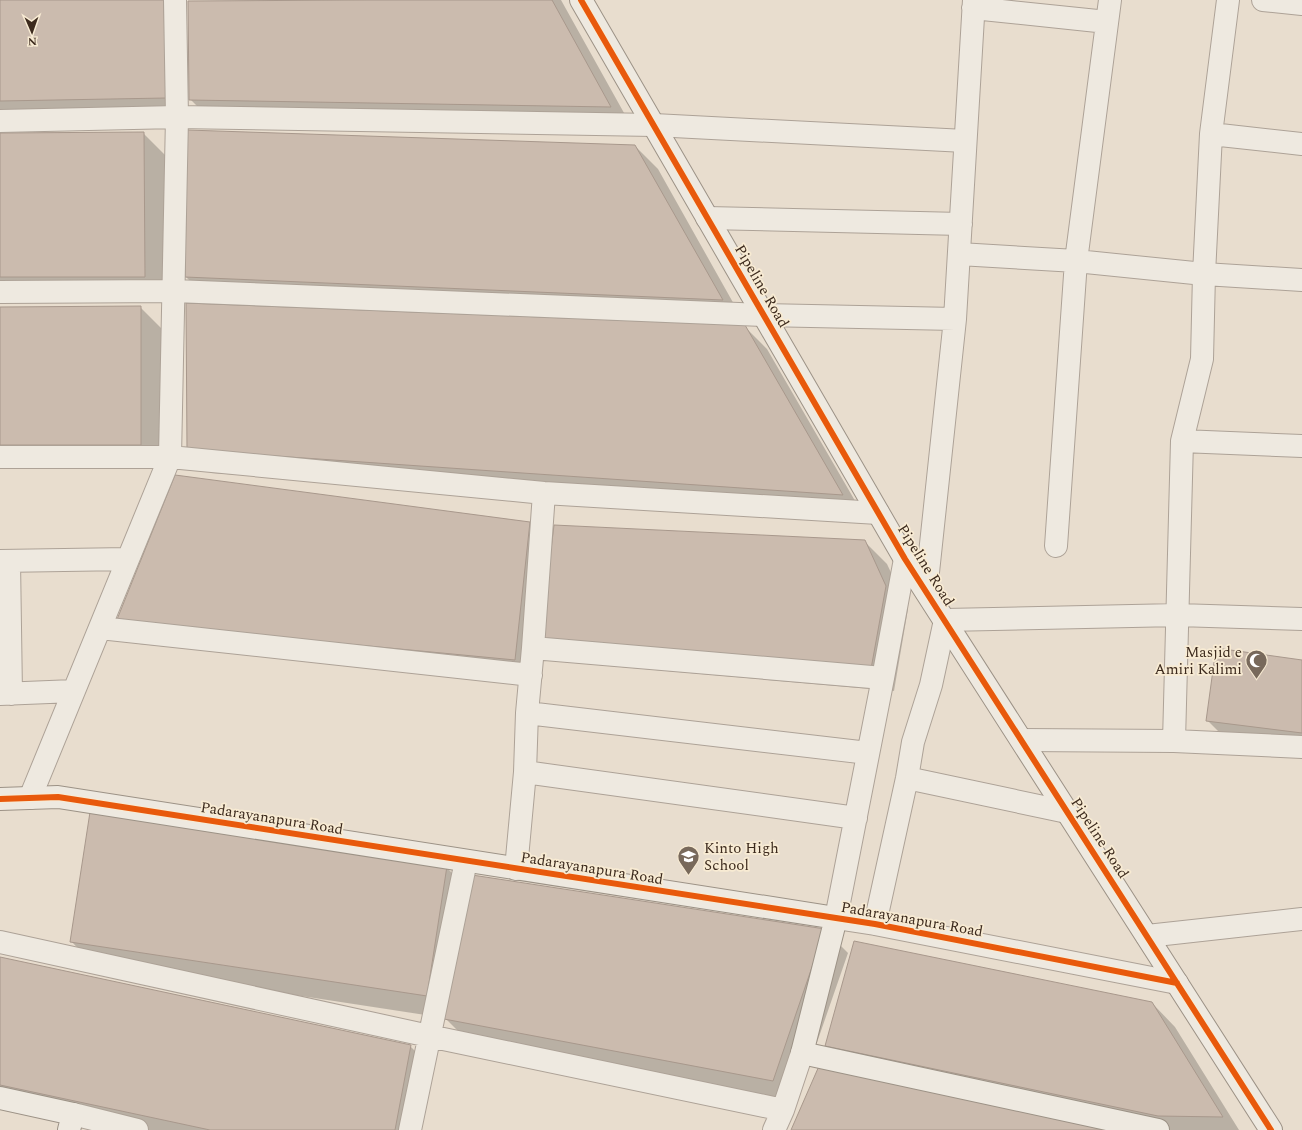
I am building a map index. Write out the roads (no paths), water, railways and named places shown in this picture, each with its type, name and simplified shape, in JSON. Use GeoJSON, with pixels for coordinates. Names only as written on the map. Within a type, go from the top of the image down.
{"type":"FeatureCollection","features":[{"type":"Feature","properties":{"kind":"street"},"geometry":{"type":"LineString","coordinates":[[30,798],[170,458],[177,117],[175,0]]}},
{"type":"Feature","properties":{"kind":"street","name":"Pipeline Road"},"geometry":{"type":"LineString","coordinates":[[581,0],[905,559],[1271,1130]]}},
{"type":"Feature","properties":{"kind":"street"},"geometry":{"type":"LineString","coordinates":[[1056,546],[1076,261],[1110,0]]}},
{"type":"Feature","properties":{"kind":"street"},"geometry":{"type":"LineString","coordinates":[[1174,742],[1182,441],[1202,359],[1210,134],[1228,0]]}},
{"type":"Feature","properties":{"kind":"street"},"geometry":{"type":"LineString","coordinates":[[1263,0],[1302,4]]}},
{"type":"Feature","properties":{"kind":"street"},"geometry":{"type":"LineString","coordinates":[[926,592],[955,319],[973,4],[1107,22]]}},
{"type":"Feature","properties":{"kind":"street"},"geometry":{"type":"LineString","coordinates":[[0,121],[177,117],[654,125],[965,141]]}},
{"type":"Feature","properties":{"kind":"street"},"geometry":{"type":"LineString","coordinates":[[1210,134],[1302,144]]}},
{"type":"Feature","properties":{"kind":"street"},"geometry":{"type":"LineString","coordinates":[[707,218],[961,224]]}},
{"type":"Feature","properties":{"kind":"street"},"geometry":{"type":"LineString","coordinates":[[959,254],[1076,261],[1204,274],[1302,280]]}},
{"type":"Feature","properties":{"kind":"street"},"geometry":{"type":"LineString","coordinates":[[0,292],[174,291],[763,315],[955,319]]}},
{"type":"Feature","properties":{"kind":"street"},"geometry":{"type":"LineString","coordinates":[[1182,441],[1302,446]]}},
{"type":"Feature","properties":{"kind":"street"},"geometry":{"type":"LineString","coordinates":[[0,457],[170,458],[544,493],[878,513]]}},
{"type":"Feature","properties":{"kind":"street"},"geometry":{"type":"LineString","coordinates":[[516,869],[525,772],[527,713],[544,493]]}},
{"type":"Feature","properties":{"kind":"street"},"geometry":{"type":"LineString","coordinates":[[74,691],[6,694],[4,561],[128,559]]}},
{"type":"Feature","properties":{"kind":"street"},"geometry":{"type":"LineString","coordinates":[[774,1130],[783,1110],[802,1053],[836,918],[905,559]]}},
{"type":"Feature","properties":{"kind":"street"},"geometry":{"type":"LineString","coordinates":[[875,924],[907,778],[913,742],[931,685],[945,620],[1178,615],[1302,619]]}},
{"type":"Feature","properties":{"kind":"street"},"geometry":{"type":"LineString","coordinates":[[100,628],[531,675]]}},
{"type":"Feature","properties":{"kind":"street"},"geometry":{"type":"LineString","coordinates":[[533,648],[883,678]]}},
{"type":"Feature","properties":{"kind":"street"},"geometry":{"type":"LineString","coordinates":[[527,713],[868,753]]}},
{"type":"Feature","properties":{"kind":"street"},"geometry":{"type":"LineString","coordinates":[[1022,740],[1174,742],[1302,747]]}},
{"type":"Feature","properties":{"kind":"street"},"geometry":{"type":"LineString","coordinates":[[525,772],[856,818]]}},
{"type":"Feature","properties":{"kind":"street"},"geometry":{"type":"LineString","coordinates":[[907,778],[1068,812]]}},
{"type":"Feature","properties":{"kind":"street","name":"Padarayanapura Road"},"geometry":{"type":"LineString","coordinates":[[0,799],[58,797],[875,924],[1177,983]]}},
{"type":"Feature","properties":{"kind":"street"},"geometry":{"type":"LineString","coordinates":[[410,1130],[466,861]]}},
{"type":"Feature","properties":{"kind":"street"},"geometry":{"type":"LineString","coordinates":[[1147,936],[1302,919]]}},
{"type":"Feature","properties":{"kind":"street"},"geometry":{"type":"LineString","coordinates":[[0,942],[429,1036],[783,1110]]}},
{"type":"Feature","properties":{"kind":"street"},"geometry":{"type":"LineString","coordinates":[[802,1053],[1158,1130]]}},
{"type":"Feature","properties":{"kind":"street"},"geometry":{"type":"LineString","coordinates":[[0,1098],[71,1122],[137,1130]]}},
{"type":"Feature","properties":{"kind":"place","name":"Masjid e Amiri Kalimi"},"geometry":{"type":"Point","coordinates":[1257,680]}},
{"type":"Feature","properties":{"kind":"place","name":"Kinto High School"},"geometry":{"type":"Point","coordinates":[689,876]}}]}
